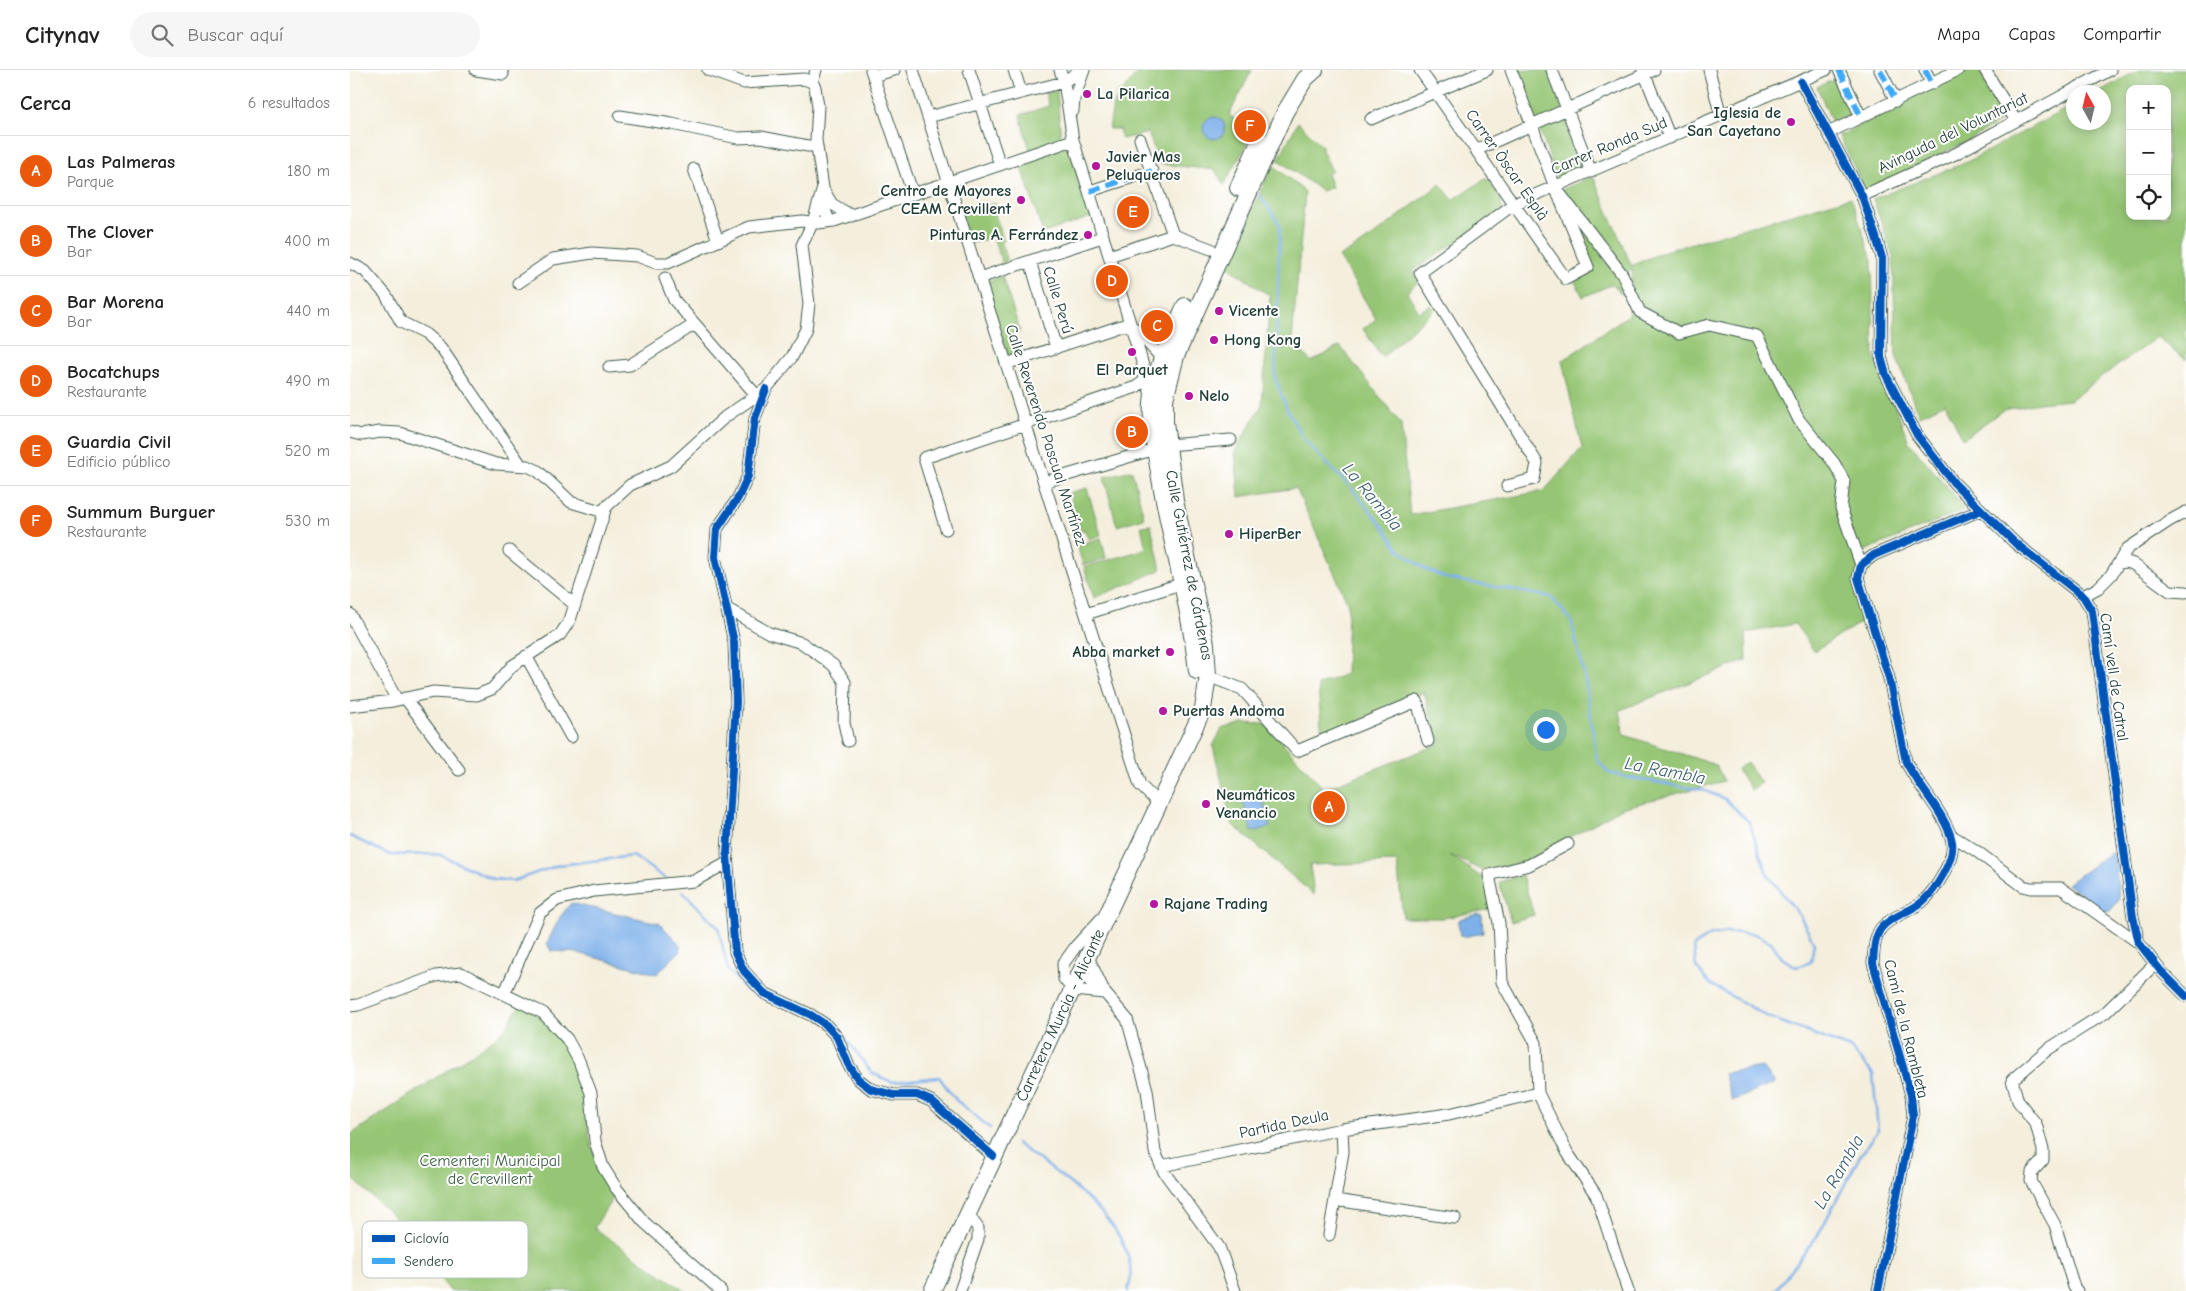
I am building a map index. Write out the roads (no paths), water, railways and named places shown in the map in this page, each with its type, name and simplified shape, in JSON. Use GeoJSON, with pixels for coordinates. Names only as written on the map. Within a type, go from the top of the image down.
{"type":"FeatureCollection","features":[{"type":"Feature","properties":{"kind":"highway","name":"Calle Gutiérrez de Cárdenas"},"geometry":{"type":"LineString","coordinates":[[1187,740],[1196,709],[1198,676],[1194,646],[1179,592],[1178,568],[1161,447],[1158,400],[1169,358],[1172,334],[1276,106],[1294,78],[1302,70]]}},
{"type":"Feature","properties":{"kind":"highway","name":"Calle Gutiérrez de Cárdenas"},"geometry":{"type":"LineString","coordinates":[[1169,358],[1285,112],[1305,79],[1315,70]]}},
{"type":"Feature","properties":{"kind":"highway","name":"Calle Gutiérrez de Cárdenas"},"geometry":{"type":"LineString","coordinates":[[1161,447],[1175,501],[1206,644],[1208,676],[1203,709],[1187,740]]}},
{"type":"Feature","properties":{"kind":"highway","name":"Carretera Murcia - Alicante"},"geometry":{"type":"LineString","coordinates":[[932,1291],[993,1156],[1073,990],[1087,955],[1159,804],[1187,740]]}},
{"type":"Feature","properties":{"kind":"street"},"geometry":{"type":"LineString","coordinates":[[476,70],[503,74]]}},
{"type":"Feature","properties":{"kind":"street"},"geometry":{"type":"LineString","coordinates":[[708,70],[744,83],[804,79],[812,82],[815,87],[818,106],[817,146],[823,188],[823,204],[832,221]]}},
{"type":"Feature","properties":{"kind":"street"},"geometry":{"type":"LineString","coordinates":[[812,82],[816,70]]}},
{"type":"Feature","properties":{"kind":"street"},"geometry":{"type":"LineString","coordinates":[[894,70],[872,73],[913,194]]}},
{"type":"Feature","properties":{"kind":"street","name":"Calle Reverendo Pascual Martínez"},"geometry":{"type":"LineString","coordinates":[[913,70],[1140,785],[1159,804]]}},
{"type":"Feature","properties":{"kind":"street"},"geometry":{"type":"LineString","coordinates":[[969,70],[1000,165]]}},
{"type":"Feature","properties":{"kind":"street"},"geometry":{"type":"LineString","coordinates":[[1014,70],[1022,92]]}},
{"type":"Feature","properties":{"kind":"street"},"geometry":{"type":"LineString","coordinates":[[1060,70],[1064,82],[1073,140],[1146,374],[1158,400]]}},
{"type":"Feature","properties":{"kind":"street"},"geometry":{"type":"LineString","coordinates":[[928,117],[1064,82],[1080,70]]}},
{"type":"Feature","properties":{"kind":"street"},"geometry":{"type":"LineString","coordinates":[[1073,140],[1074,99],[1084,70]]}},
{"type":"Feature","properties":{"kind":"street","name":"Carrer Òscar Esplà"},"geometry":{"type":"LineString","coordinates":[[1420,70],[1566,279],[1588,267],[1555,187]]}},
{"type":"Feature","properties":{"kind":"street"},"geometry":{"type":"LineString","coordinates":[[1371,119],[1487,70]]}},
{"type":"Feature","properties":{"kind":"street"},"geometry":{"type":"LineString","coordinates":[[1511,70],[1555,187],[1622,274],[1640,312],[1679,333],[1709,325],[1757,336],[1799,420],[1834,463],[1844,481],[1841,508],[1861,565],[1874,555],[1981,510]]}},
{"type":"Feature","properties":{"kind":"street"},"geometry":{"type":"LineString","coordinates":[[1552,70],[1591,172]]}},
{"type":"Feature","properties":{"kind":"street"},"geometry":{"type":"LineString","coordinates":[[1709,70],[1721,116]]}},
{"type":"Feature","properties":{"kind":"street","name":"Carrer Ronda Sud"},"geometry":{"type":"LineString","coordinates":[[1507,486],[1534,479],[1536,463],[1420,273],[1514,204],[1826,70]]}},
{"type":"Feature","properties":{"kind":"street"},"geometry":{"type":"LineString","coordinates":[[1838,70],[1861,118]]}},
{"type":"Feature","properties":{"kind":"street"},"geometry":{"type":"LineString","coordinates":[[1880,70],[1896,101]]}},
{"type":"Feature","properties":{"kind":"street"},"geometry":{"type":"LineString","coordinates":[[1925,70],[1932,84]]}},
{"type":"Feature","properties":{"kind":"street"},"geometry":{"type":"LineString","coordinates":[[1828,133],[1958,70]]}},
{"type":"Feature","properties":{"kind":"street"},"geometry":{"type":"LineString","coordinates":[[1985,70],[2016,121]]}},
{"type":"Feature","properties":{"kind":"street","name":"Avinguda del Voluntariat"},"geometry":{"type":"LineString","coordinates":[[1862,196],[1955,154],[2110,70]]}},
{"type":"Feature","properties":{"kind":"street"},"geometry":{"type":"LineString","coordinates":[[1476,150],[1647,72],[1670,138]]}},
{"type":"Feature","properties":{"kind":"street"},"geometry":{"type":"LineString","coordinates":[[1064,82],[1074,99]]}},
{"type":"Feature","properties":{"kind":"street","name":"Camí vell de Catral"},"geometry":{"type":"LineString","coordinates":[[1801,82],[1862,196],[1882,258],[1881,357],[1886,375],[1917,435],[1954,483],[2015,543],[2083,596],[2092,611],[2133,917],[2139,943],[2155,964],[2186,996]]}},
{"type":"Feature","properties":{"kind":"street"},"geometry":{"type":"LineString","coordinates":[[620,116],[672,124],[738,138],[761,137],[817,146]]}},
{"type":"Feature","properties":{"kind":"street"},"geometry":{"type":"LineString","coordinates":[[1140,139],[1173,236]]}},
{"type":"Feature","properties":{"kind":"street"},"geometry":{"type":"LineString","coordinates":[[518,283],[553,259],[592,254],[638,256],[656,263],[668,264],[749,227],[802,221],[832,221],[852,216],[948,181],[1073,140]]}},
{"type":"Feature","properties":{"kind":"street"},"geometry":{"type":"LineString","coordinates":[[694,168],[718,241]]}},
{"type":"Feature","properties":{"kind":"street"},"geometry":{"type":"LineString","coordinates":[[1090,191],[1152,171]]}},
{"type":"Feature","properties":{"kind":"street"},"geometry":{"type":"LineString","coordinates":[[823,188],[832,204],[832,221]]}},
{"type":"Feature","properties":{"kind":"street"},"geometry":{"type":"LineString","coordinates":[[350,706],[401,699],[433,692],[477,695],[492,689],[512,666],[560,635],[570,620],[604,512],[614,498],[630,485],[671,466],[725,417],[762,392],[792,357],[806,329],[809,304],[802,245],[813,222],[823,188]]}},
{"type":"Feature","properties":{"kind":"street"},"geometry":{"type":"LineString","coordinates":[[832,204],[852,216]]}},
{"type":"Feature","properties":{"kind":"street"},"geometry":{"type":"LineString","coordinates":[[1108,256],[1173,236],[1211,249]]}},
{"type":"Feature","properties":{"kind":"street"},"geometry":{"type":"LineString","coordinates":[[979,278],[1102,237]]}},
{"type":"Feature","properties":{"kind":"street","name":"Calle Perú"},"geometry":{"type":"LineString","coordinates":[[1030,261],[1056,348]]}},
{"type":"Feature","properties":{"kind":"street"},"geometry":{"type":"LineString","coordinates":[[350,263],[365,271],[386,295],[401,322],[425,334],[441,348],[521,465]]}},
{"type":"Feature","properties":{"kind":"street"},"geometry":{"type":"LineString","coordinates":[[666,278],[674,300],[762,392]]}},
{"type":"Feature","properties":{"kind":"street"},"geometry":{"type":"LineString","coordinates":[[1130,323],[1143,338],[1169,358]]}},
{"type":"Feature","properties":{"kind":"street"},"geometry":{"type":"LineString","coordinates":[[1006,364],[1130,323]]}},
{"type":"Feature","properties":{"kind":"street"},"geometry":{"type":"LineString","coordinates":[[609,367],[630,365],[695,324]]}},
{"type":"Feature","properties":{"kind":"street"},"geometry":{"type":"LineString","coordinates":[[1143,338],[1151,340],[1160,339],[1172,334]]}},
{"type":"Feature","properties":{"kind":"street"},"geometry":{"type":"LineString","coordinates":[[1140,354],[1154,362],[1169,358]]}},
{"type":"Feature","properties":{"kind":"street"},"geometry":{"type":"LineString","coordinates":[[946,529],[924,458],[1136,387],[1143,382],[1146,374]]}},
{"type":"Feature","properties":{"kind":"street"},"geometry":{"type":"LineString","coordinates":[[762,392],[755,418],[748,476],[738,498],[717,529],[715,557],[734,642],[736,702],[730,778],[727,863],[735,952],[744,971],[764,993],[811,1015],[826,1025],[837,1037],[848,1064],[858,1079],[871,1090],[894,1095],[917,1096],[931,1101],[993,1156]]}},
{"type":"Feature","properties":{"kind":"street"},"geometry":{"type":"LineString","coordinates":[[350,432],[361,434],[380,432],[400,433],[496,464],[521,465],[538,471],[571,502],[604,512]]}},
{"type":"Feature","properties":{"kind":"street"},"geometry":{"type":"LineString","coordinates":[[1044,482],[1161,447],[1232,440]]}},
{"type":"Feature","properties":{"kind":"street"},"geometry":{"type":"LineString","coordinates":[[2083,596],[2098,588],[2111,575],[2127,549],[2186,512]]}},
{"type":"Feature","properties":{"kind":"street"},"geometry":{"type":"LineString","coordinates":[[509,551],[575,605]]}},
{"type":"Feature","properties":{"kind":"street"},"geometry":{"type":"LineString","coordinates":[[2118,563],[2127,562],[2133,564],[2170,591],[2186,592]]}},
{"type":"Feature","properties":{"kind":"street","name":"Camí de la Rambleta"},"geometry":{"type":"LineString","coordinates":[[1861,565],[1858,578],[1859,586],[1889,678],[1906,762],[1946,824],[1952,842],[1952,854],[1940,881],[1922,902],[1882,927],[1875,942],[1873,963],[1911,1094],[1913,1116],[1878,1291]]}},
{"type":"Feature","properties":{"kind":"street"},"geometry":{"type":"LineString","coordinates":[[1086,614],[1179,592]]}},
{"type":"Feature","properties":{"kind":"street"},"geometry":{"type":"LineString","coordinates":[[726,608],[769,633],[802,643],[833,665],[845,682],[844,724],[848,741]]}},
{"type":"Feature","properties":{"kind":"street"},"geometry":{"type":"LineString","coordinates":[[350,614],[401,699],[459,770]]}},
{"type":"Feature","properties":{"kind":"street"},"geometry":{"type":"LineString","coordinates":[[526,656],[571,737]]}},
{"type":"Feature","properties":{"kind":"street"},"geometry":{"type":"LineString","coordinates":[[1208,676],[1242,689],[1297,751],[1417,701],[1428,741]]}},
{"type":"Feature","properties":{"kind":"street"},"geometry":{"type":"LineString","coordinates":[[1949,834],[1975,850],[2023,886],[2031,888],[2052,886],[2061,888],[2139,943]]}},
{"type":"Feature","properties":{"kind":"street"},"geometry":{"type":"LineString","coordinates":[[1568,844],[1529,865],[1489,876],[1499,922],[1502,982],[1536,1043],[1538,1093],[1567,1152],[1596,1194],[1628,1291]]}},
{"type":"Feature","properties":{"kind":"street"},"geometry":{"type":"LineString","coordinates":[[504,994],[540,913],[557,900],[594,891],[694,881],[727,863]]}},
{"type":"Feature","properties":{"kind":"street"},"geometry":{"type":"LineString","coordinates":[[1105,993],[1073,990],[1064,979],[1063,964],[1111,905]]}},
{"type":"Feature","properties":{"kind":"street"},"geometry":{"type":"LineString","coordinates":[[1087,955],[1105,993]]}},
{"type":"Feature","properties":{"kind":"street"},"geometry":{"type":"LineString","coordinates":[[2077,1291],[2074,1287],[2055,1226],[2031,1181],[2032,1172],[2043,1160],[2043,1150],[2036,1124],[2018,1101],[2012,1080],[2047,1050],[2105,1013],[2155,964]]}},
{"type":"Feature","properties":{"kind":"street"},"geometry":{"type":"LineString","coordinates":[[350,1006],[358,1006],[446,973],[461,973],[543,1013],[567,1039],[579,1061],[591,1094],[595,1141],[604,1166],[616,1188],[644,1222],[721,1291]]}},
{"type":"Feature","properties":{"kind":"street"},"geometry":{"type":"LineString","coordinates":[[1080,973],[1105,993],[1127,1019],[1147,1090],[1155,1152],[1161,1166],[1219,1246],[1235,1291]]}},
{"type":"Feature","properties":{"kind":"street"},"geometry":{"type":"LineString","coordinates":[[1342,1128],[1449,1114],[1538,1093]]}},
{"type":"Feature","properties":{"kind":"street","name":"Partida Deula"},"geometry":{"type":"LineString","coordinates":[[1161,1166],[1342,1128],[1343,1152],[1329,1235]]}},
{"type":"Feature","properties":{"kind":"street"},"geometry":{"type":"LineString","coordinates":[[1335,1200],[1455,1218]]}},
{"type":"Feature","properties":{"kind":"street"},"geometry":{"type":"LineString","coordinates":[[960,1291],[978,1239],[978,1228],[967,1213]]}},
{"type":"Feature","properties":{"kind":"water"},"geometry":{"type":"Polygon","coordinates":[[[1210,117],[1218,117],[1225,124],[1225,132],[1218,139],[1210,139],[1203,132],[1203,124],[1210,117]]]}},
{"type":"Feature","properties":{"kind":"water"},"geometry":{"type":"Polygon","coordinates":[[[1261,793],[1270,827],[1252,832],[1242,798],[1261,793]]]}},
{"type":"Feature","properties":{"kind":"water"},"geometry":{"type":"Polygon","coordinates":[[[2110,853],[2115,854],[2119,900],[2110,911],[2105,912],[2067,884],[2110,853]]]}},
{"type":"Feature","properties":{"kind":"water"},"geometry":{"type":"Polygon","coordinates":[[[571,903],[659,923],[680,944],[680,951],[657,974],[578,953],[551,951],[547,943],[560,917],[571,903]]]}},
{"type":"Feature","properties":{"kind":"water"},"geometry":{"type":"Polygon","coordinates":[[[1478,914],[1482,915],[1483,933],[1462,937],[1458,922],[1460,919],[1478,914]]]}},
{"type":"Feature","properties":{"kind":"water"},"geometry":{"type":"Polygon","coordinates":[[[1762,1067],[1775,1083],[1732,1101],[1724,1073],[1762,1067]]]}},
{"type":"Feature","properties":{"kind":"waterway","name":"La Rambla"},"geometry":{"type":"LineString","coordinates":[[1259,194],[1280,225],[1275,378],[1287,409],[1304,440],[1350,487],[1383,526],[1399,550],[1425,569],[1445,578],[1551,597],[1571,620],[1585,679],[1597,760],[1609,773],[1703,790],[1725,799],[1749,822],[1767,874],[1800,916],[1814,943],[1811,962],[1796,967],[1782,958],[1771,942],[1755,934],[1728,932],[1711,935],[1694,946],[1696,967],[1710,984],[1768,1017],[1850,1048],[1873,1074],[1878,1131],[1860,1156],[1818,1235],[1775,1291]]}},
{"type":"Feature","properties":{"kind":"waterway"},"geometry":{"type":"LineString","coordinates":[[350,836],[390,855],[438,854],[493,879],[513,881],[559,865],[633,856],[666,879]]}},
{"type":"Feature","properties":{"kind":"waterway"},"geometry":{"type":"LineString","coordinates":[[682,891],[718,927],[728,970],[746,990],[761,997]]}},
{"type":"Feature","properties":{"kind":"waterway"},"geometry":{"type":"LineString","coordinates":[[841,1035],[844,1036],[872,1073],[892,1082],[939,1077],[956,1100],[990,1128]]}},
{"type":"Feature","properties":{"kind":"waterway"},"geometry":{"type":"LineString","coordinates":[[1016,1143],[1075,1187],[1112,1226],[1124,1246],[1130,1268],[1128,1291]]}},
{"type":"Feature","properties":{"kind":"place","name":"La Pilarica"},"geometry":{"type":"Point","coordinates":[1087,94]}},
{"type":"Feature","properties":{"kind":"place","name":"Iglesia de San Cayetano"},"geometry":{"type":"Point","coordinates":[1791,122]}},
{"type":"Feature","properties":{"kind":"place","name":"Summum Burguer"},"geometry":{"type":"Point","coordinates":[1250,126]}},
{"type":"Feature","properties":{"kind":"place","name":"Javier Mas Peluqueros"},"geometry":{"type":"Point","coordinates":[1096,166]}},
{"type":"Feature","properties":{"kind":"place","name":"Centro de Mayores CEAM Crevillent"},"geometry":{"type":"Point","coordinates":[1021,200]}},
{"type":"Feature","properties":{"kind":"place","name":"Guardia Civil"},"geometry":{"type":"Point","coordinates":[1133,212]}},
{"type":"Feature","properties":{"kind":"place","name":"Pinturas A. Ferrández"},"geometry":{"type":"Point","coordinates":[1088,235]}},
{"type":"Feature","properties":{"kind":"place","name":"Bocatchups"},"geometry":{"type":"Point","coordinates":[1112,281]}},
{"type":"Feature","properties":{"kind":"place","name":"Vicente"},"geometry":{"type":"Point","coordinates":[1219,311]}},
{"type":"Feature","properties":{"kind":"place","name":"Bar Morena"},"geometry":{"type":"Point","coordinates":[1157,326]}},
{"type":"Feature","properties":{"kind":"place","name":"Hong Kong"},"geometry":{"type":"Point","coordinates":[1214,340]}},
{"type":"Feature","properties":{"kind":"place","name":"El Parquet"},"geometry":{"type":"Point","coordinates":[1132,352]}},
{"type":"Feature","properties":{"kind":"place","name":"Nelo"},"geometry":{"type":"Point","coordinates":[1189,396]}},
{"type":"Feature","properties":{"kind":"place","name":"The Clover"},"geometry":{"type":"Point","coordinates":[1132,432]}},
{"type":"Feature","properties":{"kind":"place","name":"HiperBer"},"geometry":{"type":"Point","coordinates":[1229,534]}},
{"type":"Feature","properties":{"kind":"place","name":"Abba market"},"geometry":{"type":"Point","coordinates":[1170,652]}},
{"type":"Feature","properties":{"kind":"place","name":"Puertas Andoma"},"geometry":{"type":"Point","coordinates":[1163,711]}},
{"type":"Feature","properties":{"kind":"place","name":"Neumáticos Venancio"},"geometry":{"type":"Point","coordinates":[1206,804]}},
{"type":"Feature","properties":{"kind":"place","name":"Las Palmeras"},"geometry":{"type":"Point","coordinates":[1329,807]}},
{"type":"Feature","properties":{"kind":"place","name":"Rajane Trading"},"geometry":{"type":"Point","coordinates":[1154,904]}},
{"type":"Feature","properties":{"kind":"park label","name":"Cementeri Municipal de Crevillent"},"geometry":{"type":"Point","coordinates":[490,1170]}}]}
